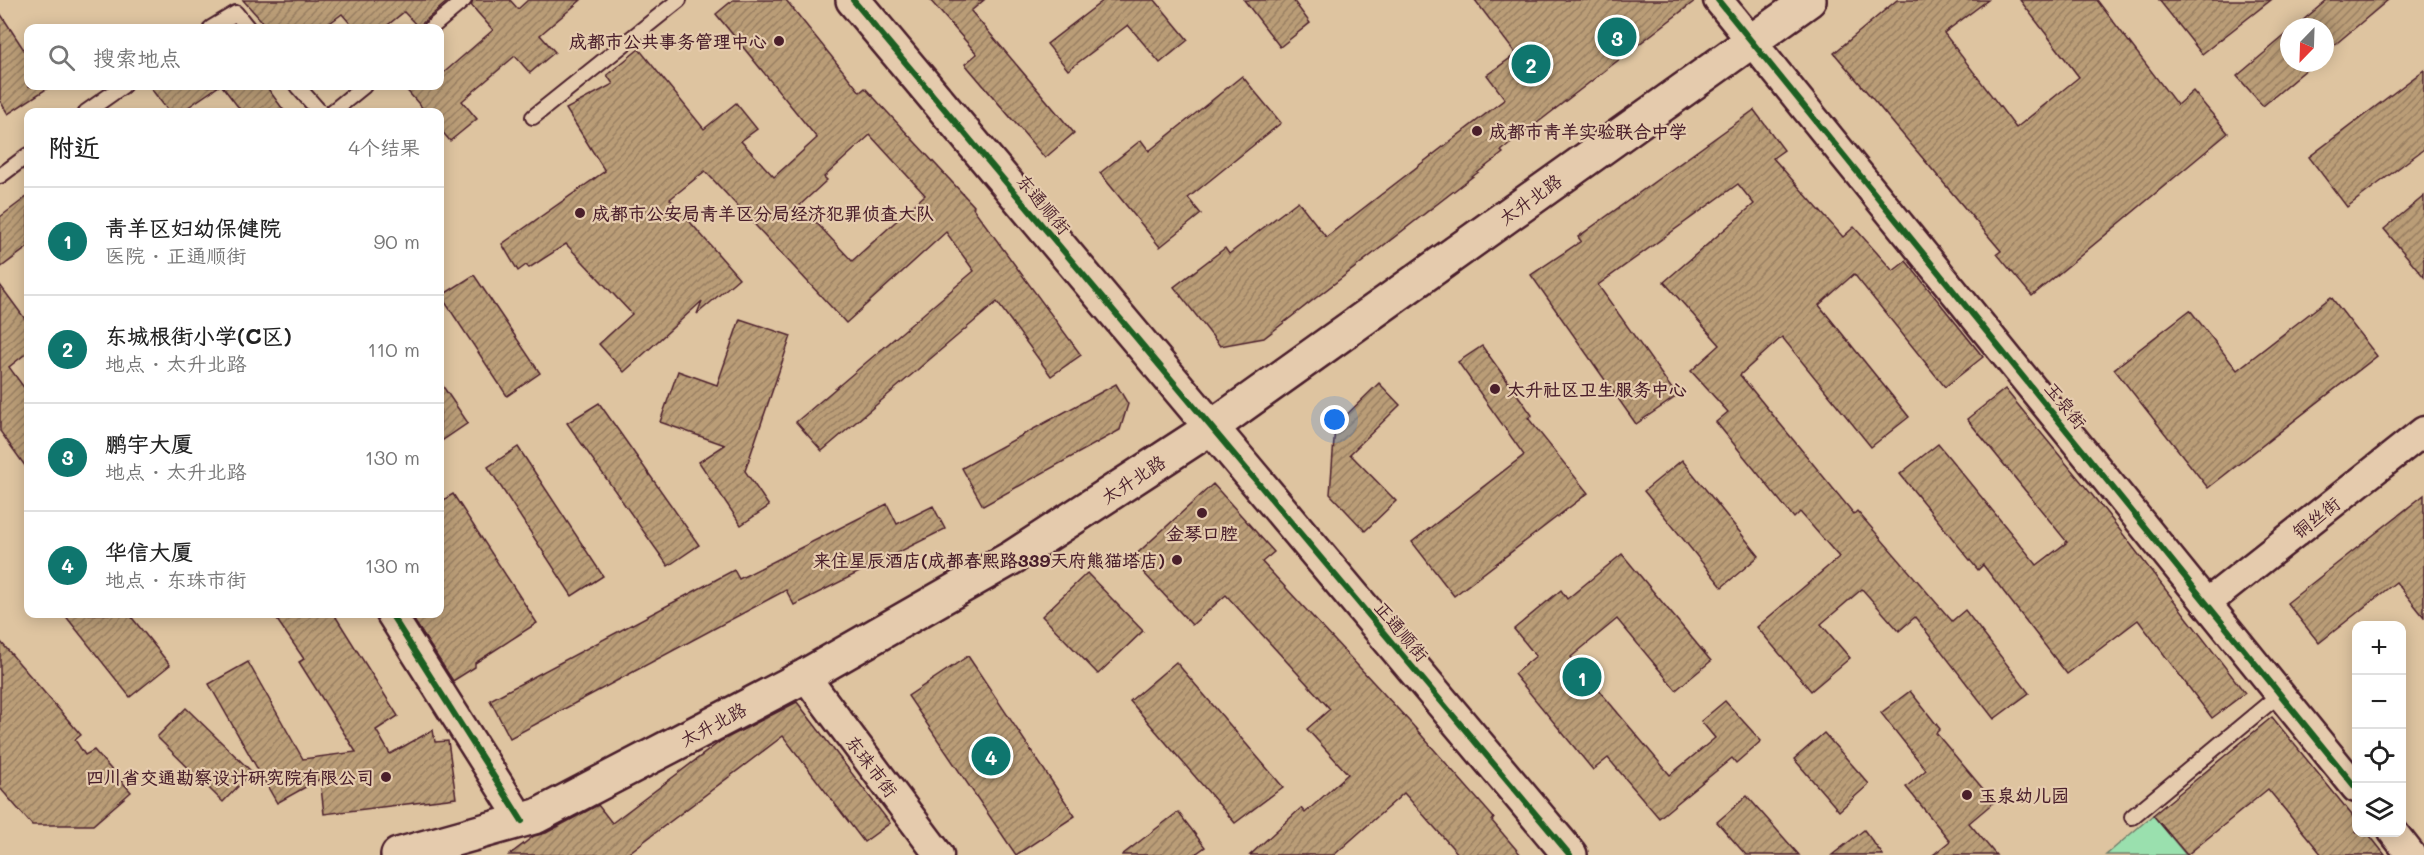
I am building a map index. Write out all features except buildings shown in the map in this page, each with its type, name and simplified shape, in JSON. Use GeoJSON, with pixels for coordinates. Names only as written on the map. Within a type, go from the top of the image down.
{"type":"FeatureCollection","features":[{"type":"Feature","properties":{"kind":"main road","name":"东通顺街"},"geometry":{"type":"LineString","coordinates":[[853,0],[1212,427]]}},
{"type":"Feature","properties":{"kind":"main road","name":"太升北路"},"geometry":{"type":"LineString","coordinates":[[398,855],[537,816],[805,676],[1013,557],[1212,427],[1809,0]]}},
{"type":"Feature","properties":{"kind":"main road","name":"正通顺街"},"geometry":{"type":"LineString","coordinates":[[1212,427],[1570,855]]}},
{"type":"Feature","properties":{"kind":"street","name":"玉泉街"},"geometry":{"type":"LineString","coordinates":[[1718,0],[2352,783]]}},
{"type":"Feature","properties":{"kind":"street","name":"铜丝街"},"geometry":{"type":"LineString","coordinates":[[2207,603],[2424,431]]}},
{"type":"Feature","properties":{"kind":"street"},"geometry":{"type":"LineString","coordinates":[[394,618],[522,820]]}},
{"type":"Feature","properties":{"kind":"street","name":"东珠市街"},"geometry":{"type":"LineString","coordinates":[[805,676],[939,855]]}},
{"type":"Feature","properties":{"kind":"street"},"geometry":{"type":"LineString","coordinates":[[2397,837],[2411,855]]}},
{"type":"Feature","properties":{"kind":"lane"},"geometry":{"type":"LineString","coordinates":[[436,24],[464,0]]}},
{"type":"Feature","properties":{"kind":"lane"},"geometry":{"type":"LineString","coordinates":[[532,117],[679,0]]}},
{"type":"Feature","properties":{"kind":"lane"},"geometry":{"type":"LineString","coordinates":[[218,24],[236,14],[245,24]]}},
{"type":"Feature","properties":{"kind":"lane"},"geometry":{"type":"LineString","coordinates":[[92,108],[117,90]]}},
{"type":"Feature","properties":{"kind":"lane"},"geometry":{"type":"LineString","coordinates":[[301,90],[316,108]]}},
{"type":"Feature","properties":{"kind":"lane"},"geometry":{"type":"LineString","coordinates":[[337,108],[359,90]]}},
{"type":"Feature","properties":{"kind":"lane"},"geometry":{"type":"LineString","coordinates":[[0,176],[24,158]]}},
{"type":"Feature","properties":{"kind":"lane"},"geometry":{"type":"LineString","coordinates":[[2132,817],[2280,694]]}},
{"type":"Feature","properties":{"kind":"green space"},"geometry":{"type":"Polygon","coordinates":[[[2153,815],[2186,855],[2106,855],[2153,815]]]}},
{"type":"Feature","properties":{"kind":"cycle path"},"geometry":{"type":"LineString","coordinates":[[853,0],[1570,855]]}},
{"type":"Feature","properties":{"kind":"cycle path"},"geometry":{"type":"LineString","coordinates":[[1718,0],[2352,783]]}},
{"type":"Feature","properties":{"kind":"cycle path"},"geometry":{"type":"LineString","coordinates":[[394,618],[522,821]]}},
{"type":"Feature","properties":{"kind":"place","name":"鹏宇大厦"},"geometry":{"type":"Point","coordinates":[1617,37]}},
{"type":"Feature","properties":{"kind":"place","name":"成都市公共事务管理中心"},"geometry":{"type":"Point","coordinates":[779,41]}},
{"type":"Feature","properties":{"kind":"place","name":"东城根街小学(C区)"},"geometry":{"type":"Point","coordinates":[1531,64]}},
{"type":"Feature","properties":{"kind":"place","name":"成都市青羊实验联合中学"},"geometry":{"type":"Point","coordinates":[1477,131]}},
{"type":"Feature","properties":{"kind":"place","name":"成都市公安局青羊区分局经济犯罪侦查大队"},"geometry":{"type":"Point","coordinates":[580,213]}},
{"type":"Feature","properties":{"kind":"place","name":"太升社区卫生服务中心"},"geometry":{"type":"Point","coordinates":[1495,389]}},
{"type":"Feature","properties":{"kind":"place","name":"金琴口腔"},"geometry":{"type":"Point","coordinates":[1202,513]}},
{"type":"Feature","properties":{"kind":"place","name":"来住星辰酒店(成都春熙路339天府熊猫塔店)"},"geometry":{"type":"Point","coordinates":[1177,560]}},
{"type":"Feature","properties":{"kind":"place","name":"青羊区妇幼保健院"},"geometry":{"type":"Point","coordinates":[1582,677]}},
{"type":"Feature","properties":{"kind":"place","name":"华信大厦"},"geometry":{"type":"Point","coordinates":[991,756]}},
{"type":"Feature","properties":{"kind":"place","name":"四川省交通勘察设计研究院有限公司"},"geometry":{"type":"Point","coordinates":[386,777]}},
{"type":"Feature","properties":{"kind":"place","name":"玉泉幼儿园"},"geometry":{"type":"Point","coordinates":[1967,795]}}]}
